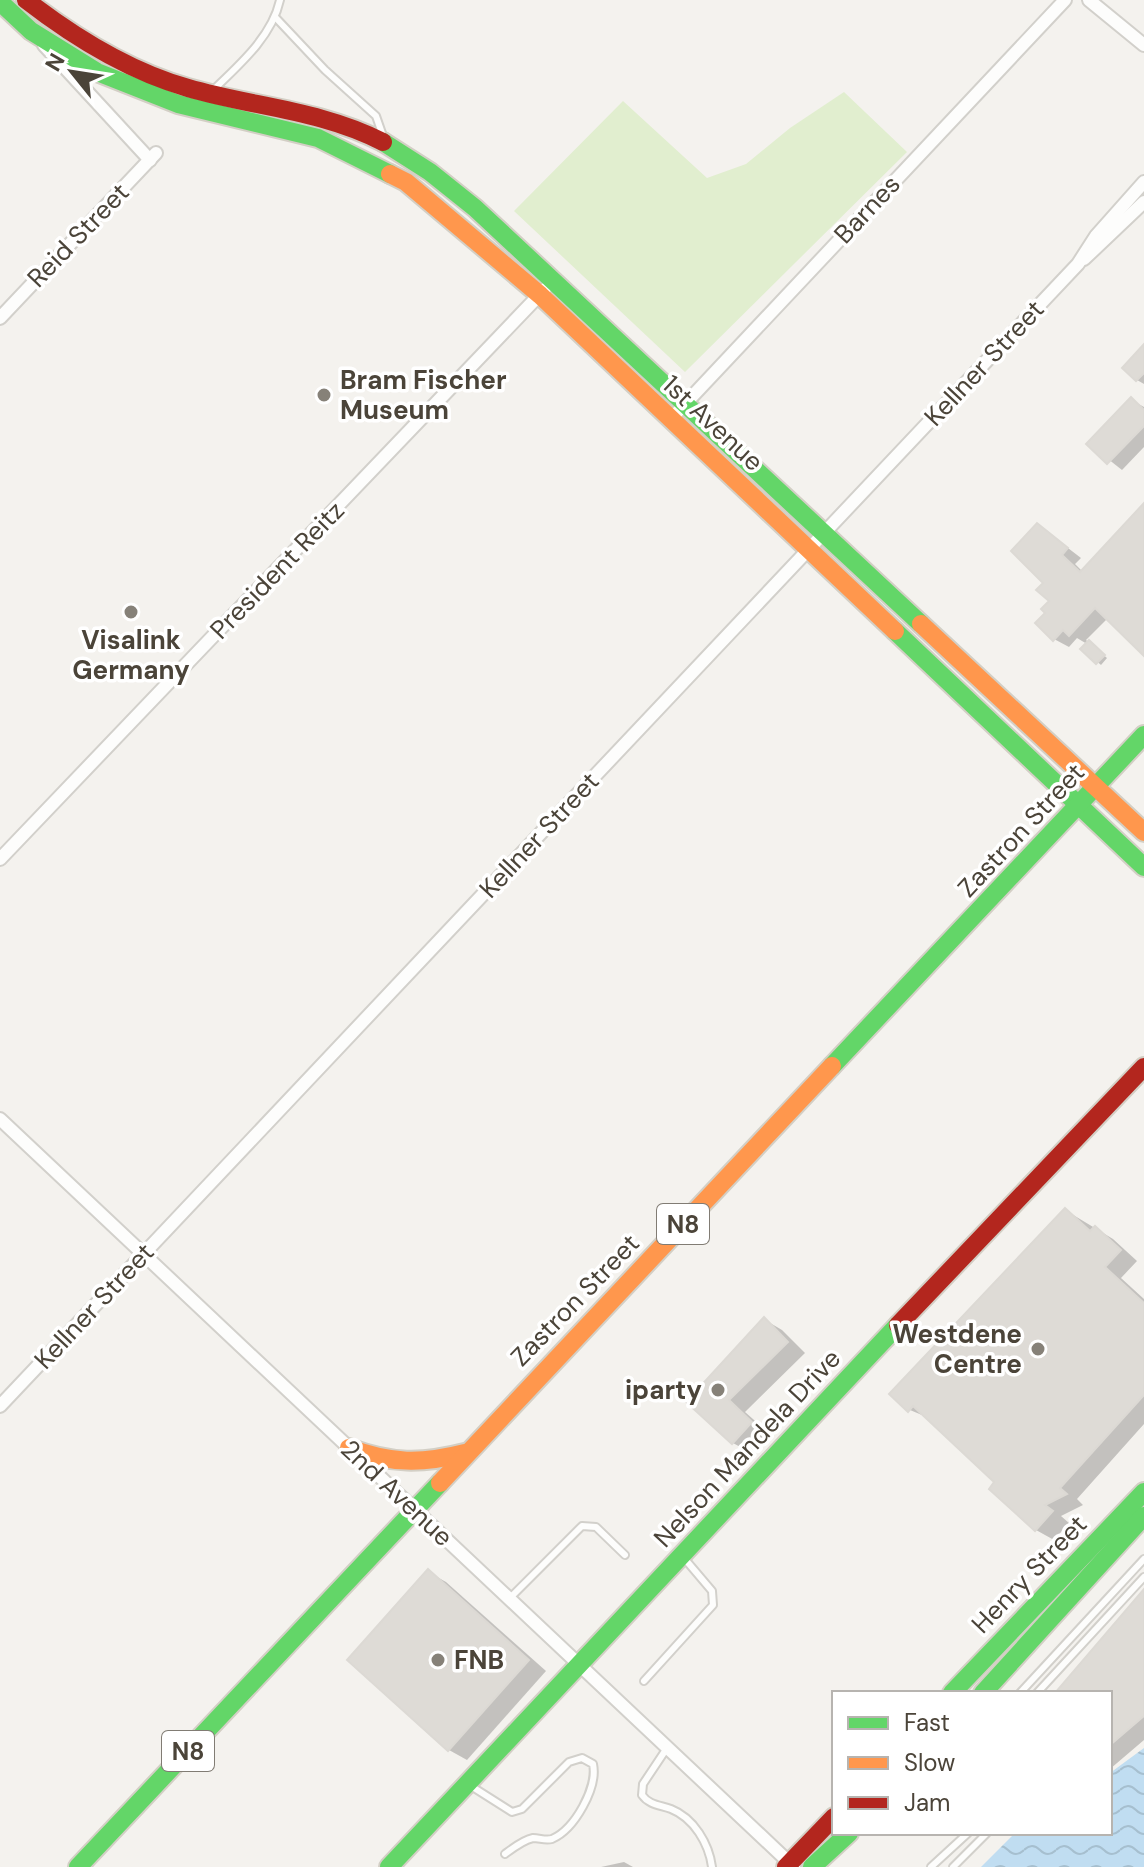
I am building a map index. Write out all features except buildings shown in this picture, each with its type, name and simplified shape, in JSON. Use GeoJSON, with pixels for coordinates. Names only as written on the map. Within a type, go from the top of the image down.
{"type":"FeatureCollection","features":[{"type":"Feature","properties":{"kind":"main road","name":"1st Avenue"},"geometry":{"type":"LineString","coordinates":[[26,0],[65,29],[141,70],[209,94],[348,125],[391,146],[452,187],[825,531],[1144,832]]}},
{"type":"Feature","properties":{"kind":"main road","name":"1st Avenue"},"geometry":{"type":"LineString","coordinates":[[0,2],[31,31],[97,72],[192,108],[318,138],[384,169],[446,212],[540,295],[810,548],[1144,867]]}},
{"type":"Feature","properties":{"kind":"main road"},"geometry":{"type":"LineString","coordinates":[[384,169],[391,146]]}},
{"type":"Feature","properties":{"kind":"main road","name":"Zastron Street"},"geometry":{"type":"LineString","coordinates":[[78,1867],[1144,735]]}},
{"type":"Feature","properties":{"kind":"main road","name":"Nelson Mandela Drive"},"geometry":{"type":"LineString","coordinates":[[389,1867],[1144,1067]]}},
{"type":"Feature","properties":{"kind":"main road"},"geometry":{"type":"LineString","coordinates":[[349,1448],[386,1463],[409,1465],[465,1453]]}},
{"type":"Feature","properties":{"kind":"main road","name":"Henry Street"},"geometry":{"type":"LineString","coordinates":[[954,1691],[1144,1492]]}},
{"type":"Feature","properties":{"kind":"main road","name":"Henry Street"},"geometry":{"type":"LineString","coordinates":[[985,1691],[1144,1516]]}},
{"type":"Feature","properties":{"kind":"main road"},"geometry":{"type":"LineString","coordinates":[[790,1865],[832,1819]]}},
{"type":"Feature","properties":{"kind":"main road"},"geometry":{"type":"LineString","coordinates":[[812,1867],[847,1835]]}},
{"type":"Feature","properties":{"kind":"street","name":"Barnes"},"geometry":{"type":"LineString","coordinates":[[670,420],[1065,0]]}},
{"type":"Feature","properties":{"kind":"street"},"geometry":{"type":"LineString","coordinates":[[1089,0],[1144,45]]}},
{"type":"Feature","properties":{"kind":"street","name":"Reid Street"},"geometry":{"type":"LineString","coordinates":[[0,318],[153,156],[31,31]]}},
{"type":"Feature","properties":{"kind":"street","name":"Kellner Street"},"geometry":{"type":"LineString","coordinates":[[0,1406],[1078,264],[1107,222],[1144,182]]}},
{"type":"Feature","properties":{"kind":"street","name":"Kellner Street"},"geometry":{"type":"LineString","coordinates":[[1078,264],[1097,250],[1144,202]]}},
{"type":"Feature","properties":{"kind":"street","name":"President Reitz"},"geometry":{"type":"LineString","coordinates":[[0,859],[553,280]]}},
{"type":"Feature","properties":{"kind":"street","name":"2nd Avenue"},"geometry":{"type":"LineString","coordinates":[[0,1119],[790,1865]]}},
{"type":"Feature","properties":{"kind":"lane"},"geometry":{"type":"LineString","coordinates":[[209,94],[253,49],[276,18],[280,0]]}},
{"type":"Feature","properties":{"kind":"lane"},"geometry":{"type":"LineString","coordinates":[[276,18],[325,70],[376,116],[391,146]]}},
{"type":"Feature","properties":{"kind":"lane"},"geometry":{"type":"LineString","coordinates":[[509,1599],[582,1526],[596,1527],[625,1555]]}},
{"type":"Feature","properties":{"kind":"lane"},"geometry":{"type":"LineString","coordinates":[[644,1681],[716,1598],[681,1555]]}},
{"type":"Feature","properties":{"kind":"lane"},"geometry":{"type":"LineString","coordinates":[[1022,1691],[1144,1559]]}},
{"type":"Feature","properties":{"kind":"lane"},"geometry":{"type":"LineString","coordinates":[[1039,1691],[1144,1577]]}},
{"type":"Feature","properties":{"kind":"lane"},"geometry":{"type":"LineString","coordinates":[[667,1748],[643,1784],[642,1795],[646,1802],[675,1811],[688,1819],[699,1832],[712,1867]]}},
{"type":"Feature","properties":{"kind":"lane"},"geometry":{"type":"LineString","coordinates":[[468,1783],[512,1812],[522,1809],[569,1762],[582,1758],[593,1764],[596,1777],[591,1792],[561,1832],[547,1840],[533,1838],[505,1854]]}},
{"type":"Feature","properties":{"kind":"lane"},"geometry":{"type":"LineString","coordinates":[[931,1867],[966,1835]]}},
{"type":"Feature","properties":{"kind":"lane"},"geometry":{"type":"LineString","coordinates":[[953,1867],[985,1835]]}},
{"type":"Feature","properties":{"kind":"green space"},"geometry":{"type":"Polygon","coordinates":[[[844,92],[907,152],[685,372],[514,211],[623,101],[707,178],[746,164],[790,128],[844,92]]]}},
{"type":"Feature","properties":{"kind":"water"},"geometry":{"type":"Polygon","coordinates":[[[1144,1748],[1144,1867],[981,1867],[1013,1835],[1112,1835],[1112,1772],[1144,1748]]]}},
{"type":"Feature","properties":{"kind":"traffic: fast"},"geometry":{"type":"LineString","coordinates":[[0,2],[31,31],[97,72],[178,104],[318,138],[390,174]]}},
{"type":"Feature","properties":{"kind":"traffic: fast"},"geometry":{"type":"LineString","coordinates":[[383,142],[430,172],[475,208],[921,624]]}},
{"type":"Feature","properties":{"kind":"traffic: fast"},"geometry":{"type":"LineString","coordinates":[[895,631],[1144,867]]}},
{"type":"Feature","properties":{"kind":"traffic: fast"},"geometry":{"type":"LineString","coordinates":[[832,1066],[1144,735]]}},
{"type":"Feature","properties":{"kind":"traffic: fast"},"geometry":{"type":"LineString","coordinates":[[389,1867],[898,1325]]}},
{"type":"Feature","properties":{"kind":"traffic: fast"},"geometry":{"type":"LineString","coordinates":[[78,1867],[440,1483]]}},
{"type":"Feature","properties":{"kind":"traffic: fast"},"geometry":{"type":"LineString","coordinates":[[954,1691],[1144,1492]]}},
{"type":"Feature","properties":{"kind":"traffic: fast"},"geometry":{"type":"LineString","coordinates":[[985,1691],[1144,1516]]}},
{"type":"Feature","properties":{"kind":"traffic: fast"},"geometry":{"type":"LineString","coordinates":[[812,1867],[847,1835]]}},
{"type":"Feature","properties":{"kind":"traffic: slow"},"geometry":{"type":"LineString","coordinates":[[390,174],[406,182],[540,295],[895,631]]}},
{"type":"Feature","properties":{"kind":"traffic: slow"},"geometry":{"type":"LineString","coordinates":[[921,624],[1144,832]]}},
{"type":"Feature","properties":{"kind":"traffic: slow"},"geometry":{"type":"LineString","coordinates":[[440,1483],[832,1066]]}},
{"type":"Feature","properties":{"kind":"traffic: slow"},"geometry":{"type":"LineString","coordinates":[[349,1448],[407,1461],[465,1453]]}},
{"type":"Feature","properties":{"kind":"traffic: jam"},"geometry":{"type":"LineString","coordinates":[[26,0],[83,40],[123,63],[166,81],[336,123],[383,142]]}},
{"type":"Feature","properties":{"kind":"traffic: jam"},"geometry":{"type":"LineString","coordinates":[[898,1325],[1144,1067]]}},
{"type":"Feature","properties":{"kind":"traffic: jam"},"geometry":{"type":"LineString","coordinates":[[786,1867],[832,1819]]}},
{"type":"Feature","properties":{"kind":"place","name":"Bram Fischer Museum"},"geometry":{"type":"Point","coordinates":[324,395]}},
{"type":"Feature","properties":{"kind":"place","name":"Visalink Germany"},"geometry":{"type":"Point","coordinates":[131,612]}},
{"type":"Feature","properties":{"kind":"place","name":"Westdene Centre"},"geometry":{"type":"Point","coordinates":[1038,1349]}},
{"type":"Feature","properties":{"kind":"place","name":"iparty"},"geometry":{"type":"Point","coordinates":[718,1390]}},
{"type":"Feature","properties":{"kind":"place","name":"FNB"},"geometry":{"type":"Point","coordinates":[438,1660]}}]}
